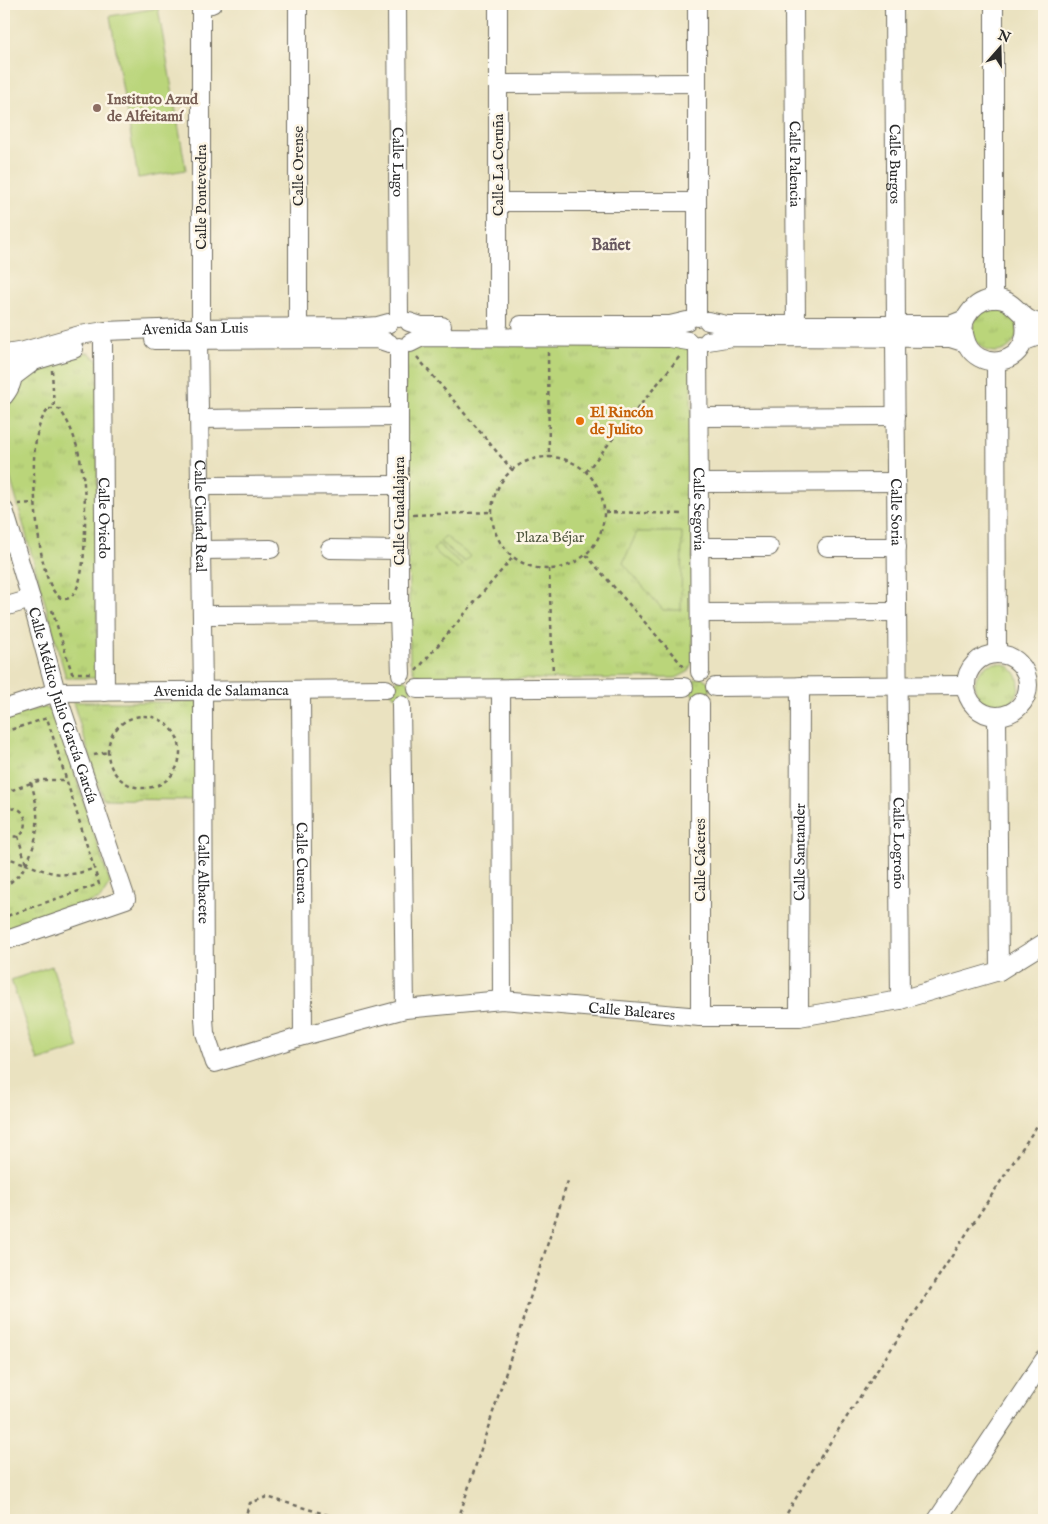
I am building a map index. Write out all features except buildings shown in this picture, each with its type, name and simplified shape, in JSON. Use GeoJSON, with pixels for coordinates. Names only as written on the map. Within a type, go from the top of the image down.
{"type":"FeatureCollection","features":[{"type":"Feature","properties":{"kind":"street","name":"Calle Orense"},"geometry":{"type":"LineString","coordinates":[[298,4],[298,327]]}},
{"type":"Feature","properties":{"kind":"street","name":"Calle Lugo"},"geometry":{"type":"LineString","coordinates":[[397,4],[399,321]]}},
{"type":"Feature","properties":{"kind":"street","name":"Calle La Coruña"},"geometry":{"type":"LineString","coordinates":[[498,4],[498,326]]}},
{"type":"Feature","properties":{"kind":"street"},"geometry":{"type":"LineString","coordinates":[[697,4],[698,320],[684,332],[696,343],[712,331],[698,320]]}},
{"type":"Feature","properties":{"kind":"street","name":"Calle Palencia"},"geometry":{"type":"LineString","coordinates":[[794,4],[796,325]]}},
{"type":"Feature","properties":{"kind":"street","name":"Calle Burgos"},"geometry":{"type":"LineString","coordinates":[[894,4],[895,332]]}},
{"type":"Feature","properties":{"kind":"street"},"geometry":{"type":"LineString","coordinates":[[994,4],[994,298]]}},
{"type":"Feature","properties":{"kind":"street","name":"Calle Pontevedra"},"geometry":{"type":"LineString","coordinates":[[200,334],[206,5]]}},
{"type":"Feature","properties":{"kind":"street"},"geometry":{"type":"LineString","coordinates":[[498,84],[697,83]]}},
{"type":"Feature","properties":{"kind":"street"},"geometry":{"type":"LineString","coordinates":[[498,202],[697,202]]}},
{"type":"Feature","properties":{"kind":"street"},"geometry":{"type":"LineString","coordinates":[[994,298],[1006,300],[1017,307],[1024,317],[1027,329],[1025,342],[1018,352],[1008,359],[996,362],[984,360],[973,353],[966,343],[963,331],[965,319],[972,308],[982,301],[994,298]]}},
{"type":"Feature","properties":{"kind":"street"},"geometry":{"type":"LineString","coordinates":[[1024,317],[1035,323],[1044,323]]}},
{"type":"Feature","properties":{"kind":"street","name":"Avenida San Luis"},"geometry":{"type":"LineString","coordinates":[[5,353],[24,351],[80,335],[105,331],[377,340],[401,344],[422,337],[670,338],[696,343],[732,337],[895,332],[950,325],[965,319]]}},
{"type":"Feature","properties":{"kind":"street","name":"Avenida San Luis"},"geometry":{"type":"LineString","coordinates":[[14,376],[34,361],[81,347],[103,343],[298,327],[371,327],[399,321],[421,326],[498,326],[670,325],[698,320],[727,325],[796,325],[895,332],[950,338],[966,343]]}},
{"type":"Feature","properties":{"kind":"street"},"geometry":{"type":"LineString","coordinates":[[399,321],[414,332],[401,344],[385,333],[399,321]]}},
{"type":"Feature","properties":{"kind":"street","name":"Calle Soria"},"geometry":{"type":"LineString","coordinates":[[895,332],[898,686]]}},
{"type":"Feature","properties":{"kind":"street","name":"Calle Ciudad Real"},"geometry":{"type":"LineString","coordinates":[[200,334],[199,419],[204,692]]}},
{"type":"Feature","properties":{"kind":"street"},"geometry":{"type":"LineString","coordinates":[[1025,342],[1038,336],[1044,336]]}},
{"type":"Feature","properties":{"kind":"street","name":"Calle Oviedo"},"geometry":{"type":"LineString","coordinates":[[103,343],[105,692]]}},
{"type":"Feature","properties":{"kind":"street","name":"Calle Segovia"},"geometry":{"type":"LineString","coordinates":[[692,678],[700,613],[700,417],[696,343]]}},
{"type":"Feature","properties":{"kind":"street","name":"Calle Guadalajara"},"geometry":{"type":"LineString","coordinates":[[401,344],[399,614],[409,680]]}},
{"type":"Feature","properties":{"kind":"street"},"geometry":{"type":"LineString","coordinates":[[4,396],[14,376],[12,364],[5,353]]}},
{"type":"Feature","properties":{"kind":"street"},"geometry":{"type":"LineString","coordinates":[[996,362],[997,654]]}},
{"type":"Feature","properties":{"kind":"street"},"geometry":{"type":"LineString","coordinates":[[700,417],[896,416]]}},
{"type":"Feature","properties":{"kind":"street"},"geometry":{"type":"LineString","coordinates":[[199,419],[399,418]]}},
{"type":"Feature","properties":{"kind":"street"},"geometry":{"type":"LineString","coordinates":[[700,483],[896,482]]}},
{"type":"Feature","properties":{"kind":"street"},"geometry":{"type":"LineString","coordinates":[[200,486],[399,485]]}},
{"type":"Feature","properties":{"kind":"street","name":"Calle Médico Julio García García"},"geometry":{"type":"LineString","coordinates":[[4,941],[126,900],[56,692],[30,599],[12,512]]}},
{"type":"Feature","properties":{"kind":"street"},"geometry":{"type":"LineString","coordinates":[[700,547],[769,547]]}},
{"type":"Feature","properties":{"kind":"street"},"geometry":{"type":"LineString","coordinates":[[827,547],[897,547]]}},
{"type":"Feature","properties":{"kind":"street"},"geometry":{"type":"LineString","coordinates":[[201,550],[271,549]]}},
{"type":"Feature","properties":{"kind":"street"},"geometry":{"type":"LineString","coordinates":[[330,549],[399,550]]}},
{"type":"Feature","properties":{"kind":"street"},"geometry":{"type":"LineString","coordinates":[[4,607],[30,599]]}},
{"type":"Feature","properties":{"kind":"street"},"geometry":{"type":"LineString","coordinates":[[700,613],[897,612]]}},
{"type":"Feature","properties":{"kind":"street"},"geometry":{"type":"LineString","coordinates":[[202,614],[399,614]]}},
{"type":"Feature","properties":{"kind":"street"},"geometry":{"type":"LineString","coordinates":[[997,654],[1010,656],[1020,663],[1037,686],[1020,708],[1009,715],[997,717],[985,715],[975,708],[968,698],[966,685],[968,673],[975,663],[985,656],[997,654]]}},
{"type":"Feature","properties":{"kind":"street"},"geometry":{"type":"LineString","coordinates":[[409,680],[412,700],[401,704],[390,700],[386,689],[391,678],[501,689],[553,688],[710,677],[715,687]]}},
{"type":"Feature","properties":{"kind":"street"},"geometry":{"type":"LineString","coordinates":[[692,678],[689,698],[700,703],[710,698],[715,687]]}},
{"type":"Feature","properties":{"kind":"street"},"geometry":{"type":"LineString","coordinates":[[715,687],[966,685]]}},
{"type":"Feature","properties":{"kind":"street","name":"Calle Santander"},"geometry":{"type":"LineString","coordinates":[[799,1017],[800,686]]}},
{"type":"Feature","properties":{"kind":"street","name":"Calle Logroño"},"geometry":{"type":"LineString","coordinates":[[898,686],[900,1000]]}},
{"type":"Feature","properties":{"kind":"street","name":"Avenida de Salamanca"},"geometry":{"type":"LineString","coordinates":[[4,709],[56,692],[386,689]]}},
{"type":"Feature","properties":{"kind":"street"},"geometry":{"type":"LineString","coordinates":[[501,689],[502,1000]]}},
{"type":"Feature","properties":{"kind":"street","name":"Calle Cuenca"},"geometry":{"type":"LineString","coordinates":[[301,691],[304,1036]]}},
{"type":"Feature","properties":{"kind":"street","name":"Calle Albacete"},"geometry":{"type":"LineString","coordinates":[[204,692],[204,1018],[205,1033],[215,1063]]}},
{"type":"Feature","properties":{"kind":"street","name":"Calle Cáceres"},"geometry":{"type":"LineString","coordinates":[[700,703],[700,1018]]}},
{"type":"Feature","properties":{"kind":"street"},"geometry":{"type":"LineString","coordinates":[[401,704],[405,1009]]}},
{"type":"Feature","properties":{"kind":"street"},"geometry":{"type":"LineString","coordinates":[[997,717],[999,971]]}},
{"type":"Feature","properties":{"kind":"street","name":"Calle Baleares"},"geometry":{"type":"LineString","coordinates":[[215,1063],[304,1036],[405,1009],[502,1000],[700,1018],[799,1017],[900,1000],[999,971],[1044,943]]}},
{"type":"Feature","properties":{"kind":"street"},"geometry":{"type":"LineString","coordinates":[[937,1520],[1044,1360]]}},
{"type":"Feature","properties":{"kind":"path"},"geometry":{"type":"LineString","coordinates":[[94,4],[100,4]]}},
{"type":"Feature","properties":{"kind":"path"},"geometry":{"type":"LineString","coordinates":[[547,338],[549,458]]}},
{"type":"Feature","properties":{"kind":"path"},"geometry":{"type":"LineString","coordinates":[[586,473],[696,343]]}},
{"type":"Feature","properties":{"kind":"path"},"geometry":{"type":"LineString","coordinates":[[401,344],[513,471]]}},
{"type":"Feature","properties":{"kind":"path"},"geometry":{"type":"LineString","coordinates":[[52,364],[54,409]]}},
{"type":"Feature","properties":{"kind":"path"},"geometry":{"type":"LineString","coordinates":[[49,409],[54,409],[59,409],[65,416],[72,432],[84,484],[85,540],[82,565],[75,593],[63,599],[55,593],[46,572],[39,540],[35,503],[34,458],[38,433],[45,414],[49,409]]}},
{"type":"Feature","properties":{"kind":"path"},"geometry":{"type":"LineString","coordinates":[[541,458],[561,458],[579,466],[595,482],[603,499],[605,512],[598,540],[586,555],[574,563],[556,569],[535,568],[513,557],[497,537],[492,512],[497,491],[513,471],[523,463],[541,458]]}},
{"type":"Feature","properties":{"kind":"path"},"geometry":{"type":"LineString","coordinates":[[12,512],[17,504],[35,503]]}},
{"type":"Feature","properties":{"kind":"path"},"geometry":{"type":"LineString","coordinates":[[399,515],[492,512]]}},
{"type":"Feature","properties":{"kind":"path"},"geometry":{"type":"LineString","coordinates":[[605,512],[700,515]]}},
{"type":"Feature","properties":{"kind":"path"},"geometry":{"type":"LineString","coordinates":[[586,555],[692,678]]}},
{"type":"Feature","properties":{"kind":"path"},"geometry":{"type":"LineString","coordinates":[[409,680],[513,557]]}},
{"type":"Feature","properties":{"kind":"path"},"geometry":{"type":"LineString","coordinates":[[549,569],[553,688]]}},
{"type":"Feature","properties":{"kind":"path"},"geometry":{"type":"LineString","coordinates":[[50,607],[72,673],[95,673],[94,663],[105,663]]}},
{"type":"Feature","properties":{"kind":"path"},"geometry":{"type":"LineString","coordinates":[[146,716],[158,718],[171,728],[180,744],[180,752],[176,768],[168,778],[161,784],[145,788],[134,786],[123,780],[115,772],[109,757],[109,747],[112,735],[119,726],[132,718],[146,716]]}},
{"type":"Feature","properties":{"kind":"path"},"geometry":{"type":"LineString","coordinates":[[4,732],[47,718],[99,884],[4,917]]}},
{"type":"Feature","properties":{"kind":"path"},"geometry":{"type":"LineString","coordinates":[[4,793],[42,780],[67,780]]}},
{"type":"Feature","properties":{"kind":"path"},"geometry":{"type":"LineString","coordinates":[[4,888],[21,873],[34,847],[38,817],[31,783]]}},
{"type":"Feature","properties":{"kind":"path"},"geometry":{"type":"LineString","coordinates":[[4,802],[7,810]]}},
{"type":"Feature","properties":{"kind":"path"},"geometry":{"type":"LineString","coordinates":[[4,812],[7,810],[19,811],[25,817],[26,825],[24,831],[18,836],[8,836],[4,833]]}},
{"type":"Feature","properties":{"kind":"path"},"geometry":{"type":"LineString","coordinates":[[18,836],[26,864]]}},
{"type":"Feature","properties":{"kind":"path"},"geometry":{"type":"LineString","coordinates":[[4,857],[50,873],[62,875],[94,868]]}},
{"type":"Feature","properties":{"kind":"path"},"geometry":{"type":"LineString","coordinates":[[784,1520],[818,1460],[1044,1115]]}},
{"type":"Feature","properties":{"kind":"path"},"geometry":{"type":"LineString","coordinates":[[458,1520],[568,1180]]}},
{"type":"Feature","properties":{"kind":"path"},"geometry":{"type":"LineString","coordinates":[[244,1520],[250,1502],[267,1497],[345,1520]]}},
{"type":"Feature","properties":{"kind":"green space"},"geometry":{"type":"Polygon","coordinates":[[[158,8],[186,170],[138,178],[110,16],[158,8]]]}},
{"type":"Feature","properties":{"kind":"green space"},"geometry":{"type":"Polygon","coordinates":[[[991,308],[999,308],[1011,314],[1017,330],[1011,346],[999,352],[991,352],[979,346],[973,334],[973,326],[979,314],[991,308]]]}},
{"type":"Feature","properties":{"kind":"green space","name":"Plaza Béjar"},"geometry":{"type":"Polygon","coordinates":[[[420,344],[672,344],[687,347],[691,353],[693,661],[688,672],[676,678],[430,680],[414,673],[410,661],[405,360],[410,350],[420,344]]]}},
{"type":"Feature","properties":{"kind":"green space"},"geometry":{"type":"Polygon","coordinates":[[[88,352],[98,360],[97,678],[66,678],[4,455],[4,408],[14,399],[24,376],[28,372],[88,352]]]}},
{"type":"Feature","properties":{"kind":"green space"},"geometry":{"type":"Polygon","coordinates":[[[637,532],[682,532],[681,610],[663,610],[623,563],[637,532]]]}},
{"type":"Feature","properties":{"kind":"green space"},"geometry":{"type":"Polygon","coordinates":[[[445,536],[470,556],[465,562],[440,542],[445,536]]]}},
{"type":"Feature","properties":{"kind":"green space"},"geometry":{"type":"Polygon","coordinates":[[[438,544],[462,565],[458,570],[433,550],[438,544]]]}},
{"type":"Feature","properties":{"kind":"green space"},"geometry":{"type":"Polygon","coordinates":[[[993,663],[1001,663],[1013,669],[1019,685],[1013,701],[1001,707],[993,707],[981,701],[975,689],[975,681],[981,669],[993,663]]]}},
{"type":"Feature","properties":{"kind":"green space"},"geometry":{"type":"Polygon","coordinates":[[[696,678],[704,678],[710,684],[710,692],[704,698],[696,698],[690,692],[690,684],[696,678]]]}},
{"type":"Feature","properties":{"kind":"green space"},"geometry":{"type":"Polygon","coordinates":[[[397,679],[405,679],[411,685],[411,693],[405,699],[397,699],[391,693],[391,685],[397,679]]]}},
{"type":"Feature","properties":{"kind":"green space"},"geometry":{"type":"Polygon","coordinates":[[[73,702],[199,702],[198,800],[103,799],[73,702]]]}},
{"type":"Feature","properties":{"kind":"green space"},"geometry":{"type":"Polygon","coordinates":[[[44,707],[55,713],[110,883],[100,899],[4,930],[4,719],[44,707]]]}},
{"type":"Feature","properties":{"kind":"green space"},"geometry":{"type":"Polygon","coordinates":[[[52,966],[79,1048],[38,1061],[11,980],[52,966]]]}},
{"type":"Feature","properties":{"kind":"place","name":"Instituto Azud de Alfeitamí"},"geometry":{"type":"Point","coordinates":[97,108]}},
{"type":"Feature","properties":{"kind":"place","name":"El Rincón de Julito"},"geometry":{"type":"Point","coordinates":[580,421]}},
{"type":"Feature","properties":{"kind":"district","name":"Bañet"},"geometry":{"type":"Point","coordinates":[611,246]}}]}
